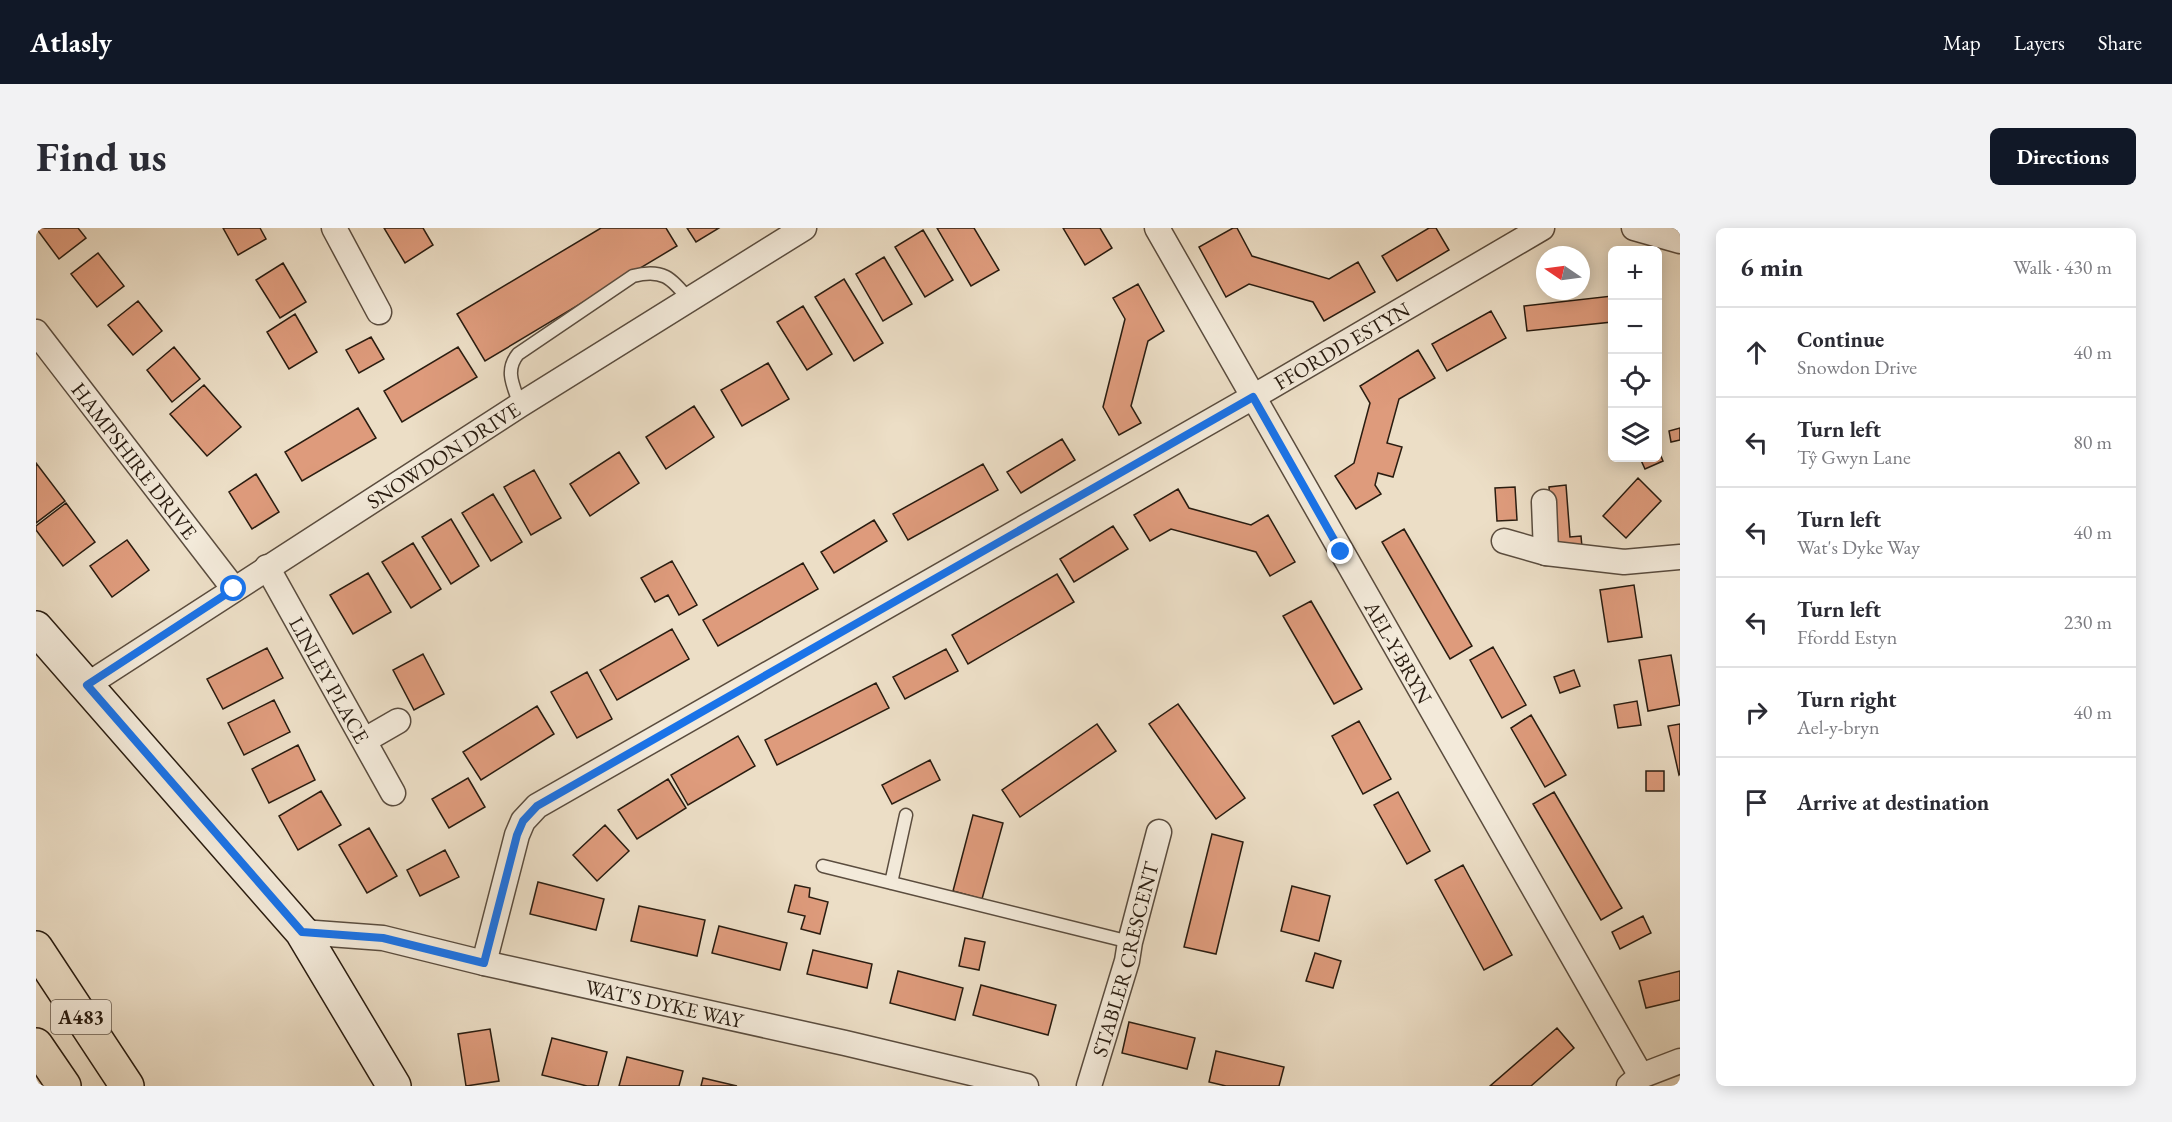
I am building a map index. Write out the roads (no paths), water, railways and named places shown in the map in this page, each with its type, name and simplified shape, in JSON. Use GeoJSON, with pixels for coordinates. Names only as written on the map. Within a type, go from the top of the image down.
{"type":"FeatureCollection","features":[{"type":"Feature","properties":{"kind":"highway","name":"A483"},"geometry":{"type":"LineString","coordinates":[[36,948],[126,1086]]}},
{"type":"Feature","properties":{"kind":"highway","name":"A483"},"geometry":{"type":"LineString","coordinates":[[36,1045],[64,1086]]}},
{"type":"Feature","properties":{"kind":"street"},"geometry":{"type":"LineString","coordinates":[[334,228],[379,312]]}},
{"type":"Feature","properties":{"kind":"street","name":"SNOWDON DRIVE"},"geometry":{"type":"LineString","coordinates":[[87,685],[520,405],[804,228]]}},
{"type":"Feature","properties":{"kind":"street","name":"AEL-Y-BRYN"},"geometry":{"type":"LineString","coordinates":[[1157,228],[1635,1081]]}},
{"type":"Feature","properties":{"kind":"street","name":"FFORDD ESTYN"},"geometry":{"type":"LineString","coordinates":[[484,963],[517,835],[523,821],[537,806],[1253,397],[1542,228]]}},
{"type":"Feature","properties":{"kind":"street"},"geometry":{"type":"LineString","coordinates":[[1634,228],[1680,241]]}},
{"type":"Feature","properties":{"kind":"street","name":"HAMPSHIRE DRIVE"},"geometry":{"type":"LineString","coordinates":[[36,332],[234,589]]}},
{"type":"Feature","properties":{"kind":"street"},"geometry":{"type":"LineString","coordinates":[[1544,502],[1546,553]]}},
{"type":"Feature","properties":{"kind":"street"},"geometry":{"type":"LineString","coordinates":[[1504,541],[1546,553],[1624,562],[1680,557]]}},
{"type":"Feature","properties":{"kind":"street","name":"LINLEY PLACE"},"geometry":{"type":"LineString","coordinates":[[267,567],[393,793]]}},
{"type":"Feature","properties":{"kind":"street"},"geometry":{"type":"LineString","coordinates":[[36,628],[302,932],[394,1086]]}},
{"type":"Feature","properties":{"kind":"street"},"geometry":{"type":"LineString","coordinates":[[364,740],[398,721]]}},
{"type":"Feature","properties":{"kind":"street","name":"STABLER CRESCENT"},"geometry":{"type":"LineString","coordinates":[[1089,1086],[1127,961],[1159,832]]}},
{"type":"Feature","properties":{"kind":"street","name":"WAT'S DYKE WAY"},"geometry":{"type":"LineString","coordinates":[[302,932],[383,938],[1026,1086]]}},
{"type":"Feature","properties":{"kind":"street"},"geometry":{"type":"LineString","coordinates":[[1635,1081],[1680,1061]]}},
{"type":"Feature","properties":{"kind":"lane"},"geometry":{"type":"LineString","coordinates":[[520,405],[510,367],[518,354],[633,276],[652,273],[670,278],[689,300]]}},
{"type":"Feature","properties":{"kind":"lane"},"geometry":{"type":"LineString","coordinates":[[891,883],[906,815]]}},
{"type":"Feature","properties":{"kind":"lane"},"geometry":{"type":"LineString","coordinates":[[823,866],[1130,942]]}}]}
